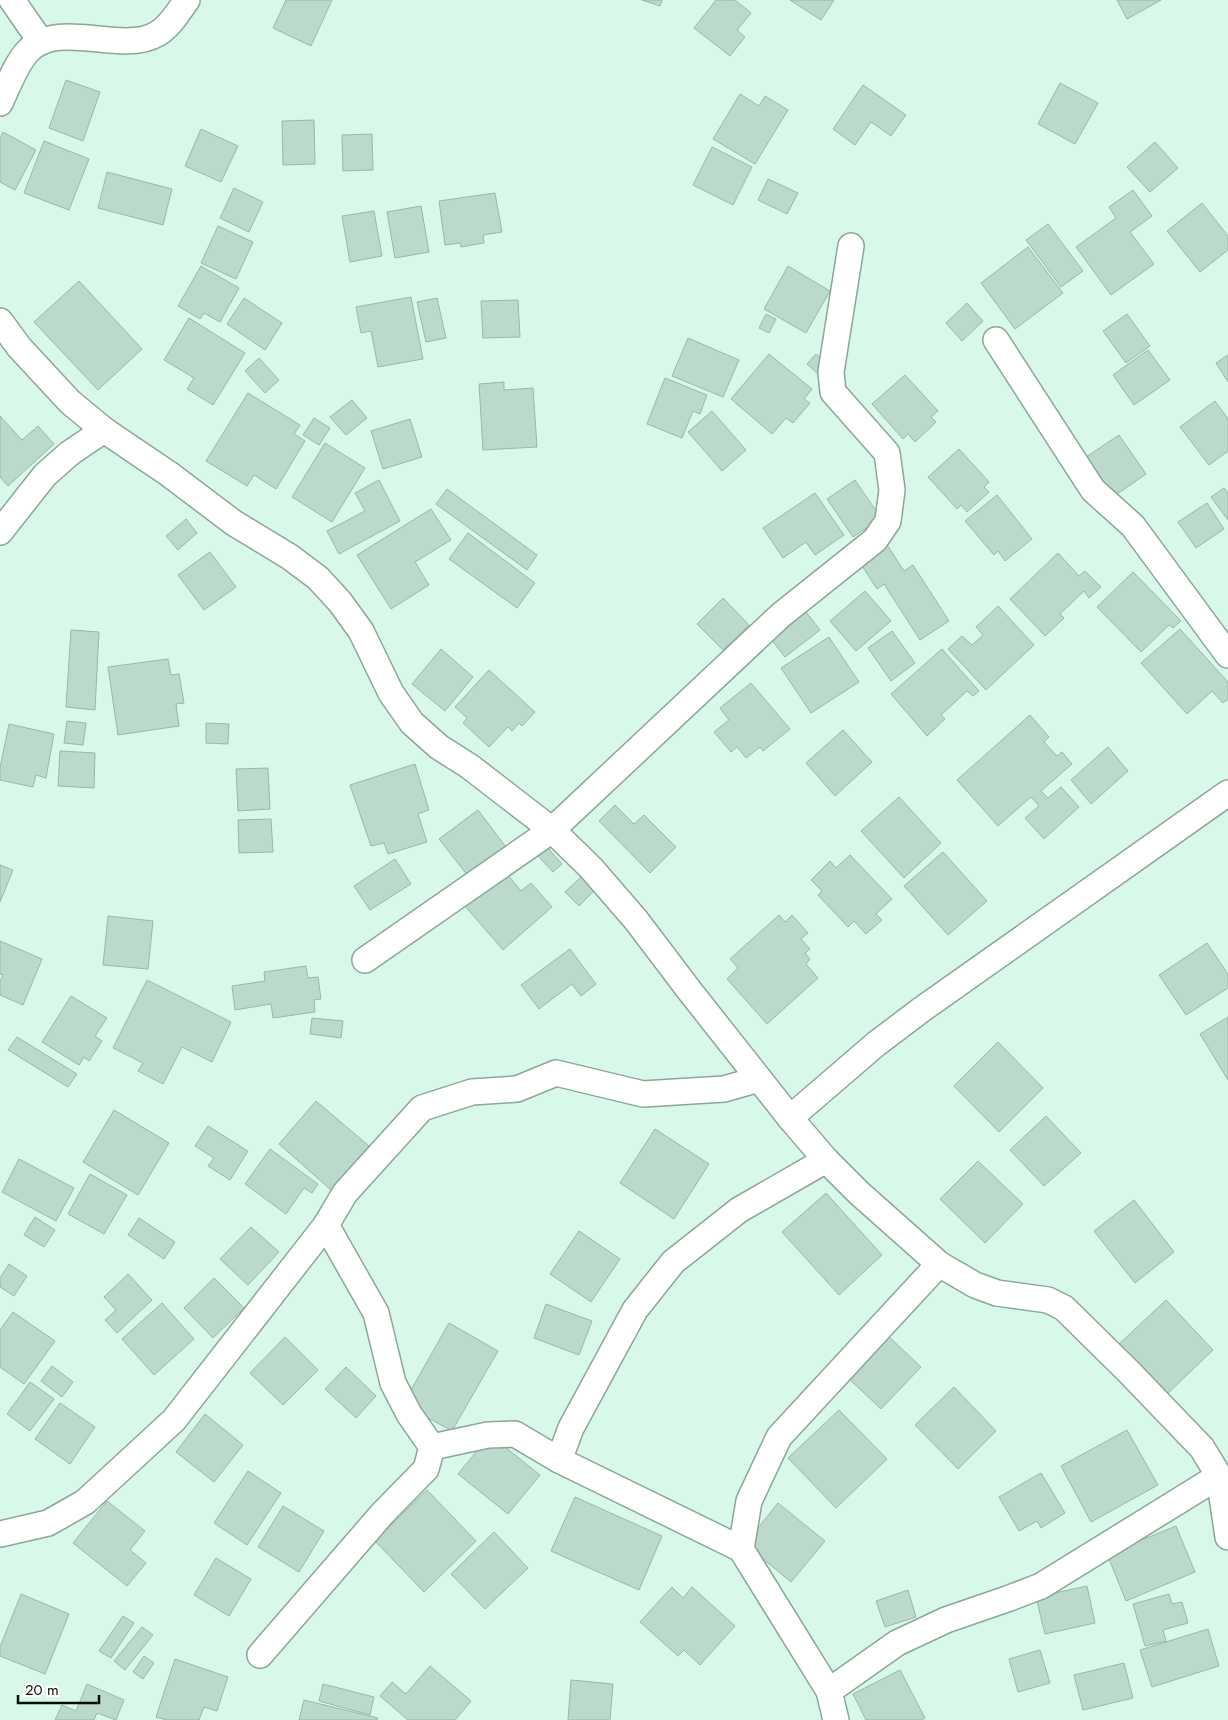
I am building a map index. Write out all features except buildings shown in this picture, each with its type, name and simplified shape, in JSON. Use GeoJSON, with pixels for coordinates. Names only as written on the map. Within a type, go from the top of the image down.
{"type":"FeatureCollection","features":[{"type":"Feature","properties":{"kind":"street"},"geometry":{"type":"LineString","coordinates":[[12,0],[41,42]]}},
{"type":"Feature","properties":{"kind":"street"},"geometry":{"type":"LineString","coordinates":[[0,103],[14,72],[28,51],[41,42],[53,38],[140,41],[156,35],[166,28],[187,0]]}},
{"type":"Feature","properties":{"kind":"street"},"geometry":{"type":"LineString","coordinates":[[366,960],[552,830],[781,615],[875,540],[888,522],[892,490],[887,453],[833,392],[831,372],[851,246]]}},
{"type":"Feature","properties":{"kind":"street"},"geometry":{"type":"LineString","coordinates":[[0,321],[19,347],[70,402],[104,430],[169,474],[234,523],[290,557],[318,578],[340,602],[361,631],[391,693],[412,723],[439,747],[469,766],[552,830],[591,868],[636,920],[790,1118],[826,1160],[859,1193],[939,1264],[975,1285],[997,1293],[1048,1300],[1064,1308],[1129,1372],[1202,1448],[1219,1476],[1228,1537]]}},
{"type":"Feature","properties":{"kind":"street"},"geometry":{"type":"LineString","coordinates":[[996,340],[1093,490],[1133,526],[1228,655]]}},
{"type":"Feature","properties":{"kind":"street"},"geometry":{"type":"LineString","coordinates":[[0,532],[46,475],[70,453],[104,430]]}},
{"type":"Feature","properties":{"kind":"street"},"geometry":{"type":"LineString","coordinates":[[790,1118],[876,1044],[921,1010],[1228,793]]}},
{"type":"Feature","properties":{"kind":"street"},"geometry":{"type":"LineString","coordinates":[[0,1534],[48,1523],[85,1502],[174,1420],[326,1225],[345,1193],[422,1108],[472,1092],[517,1089],[556,1073],[643,1094],[724,1088],[759,1079]]}},
{"type":"Feature","properties":{"kind":"street"},"geometry":{"type":"LineString","coordinates":[[559,1460],[571,1428],[635,1310],[673,1262],[739,1210],[826,1160]]}},
{"type":"Feature","properties":{"kind":"street"},"geometry":{"type":"LineString","coordinates":[[326,1225],[376,1313],[393,1383],[409,1414],[432,1447]]}},
{"type":"Feature","properties":{"kind":"street"},"geometry":{"type":"LineString","coordinates":[[741,1549],[749,1501],[779,1437],[939,1264]]}},
{"type":"Feature","properties":{"kind":"street"},"geometry":{"type":"LineString","coordinates":[[432,1447],[488,1435],[515,1434],[559,1460],[741,1549],[829,1691],[836,1720]]}},
{"type":"Feature","properties":{"kind":"street"},"geometry":{"type":"LineString","coordinates":[[260,1656],[382,1514],[426,1469],[432,1447]]}},
{"type":"Feature","properties":{"kind":"street"},"geometry":{"type":"LineString","coordinates":[[829,1691],[897,1643],[946,1620],[1041,1586],[1219,1476]]}}]}
